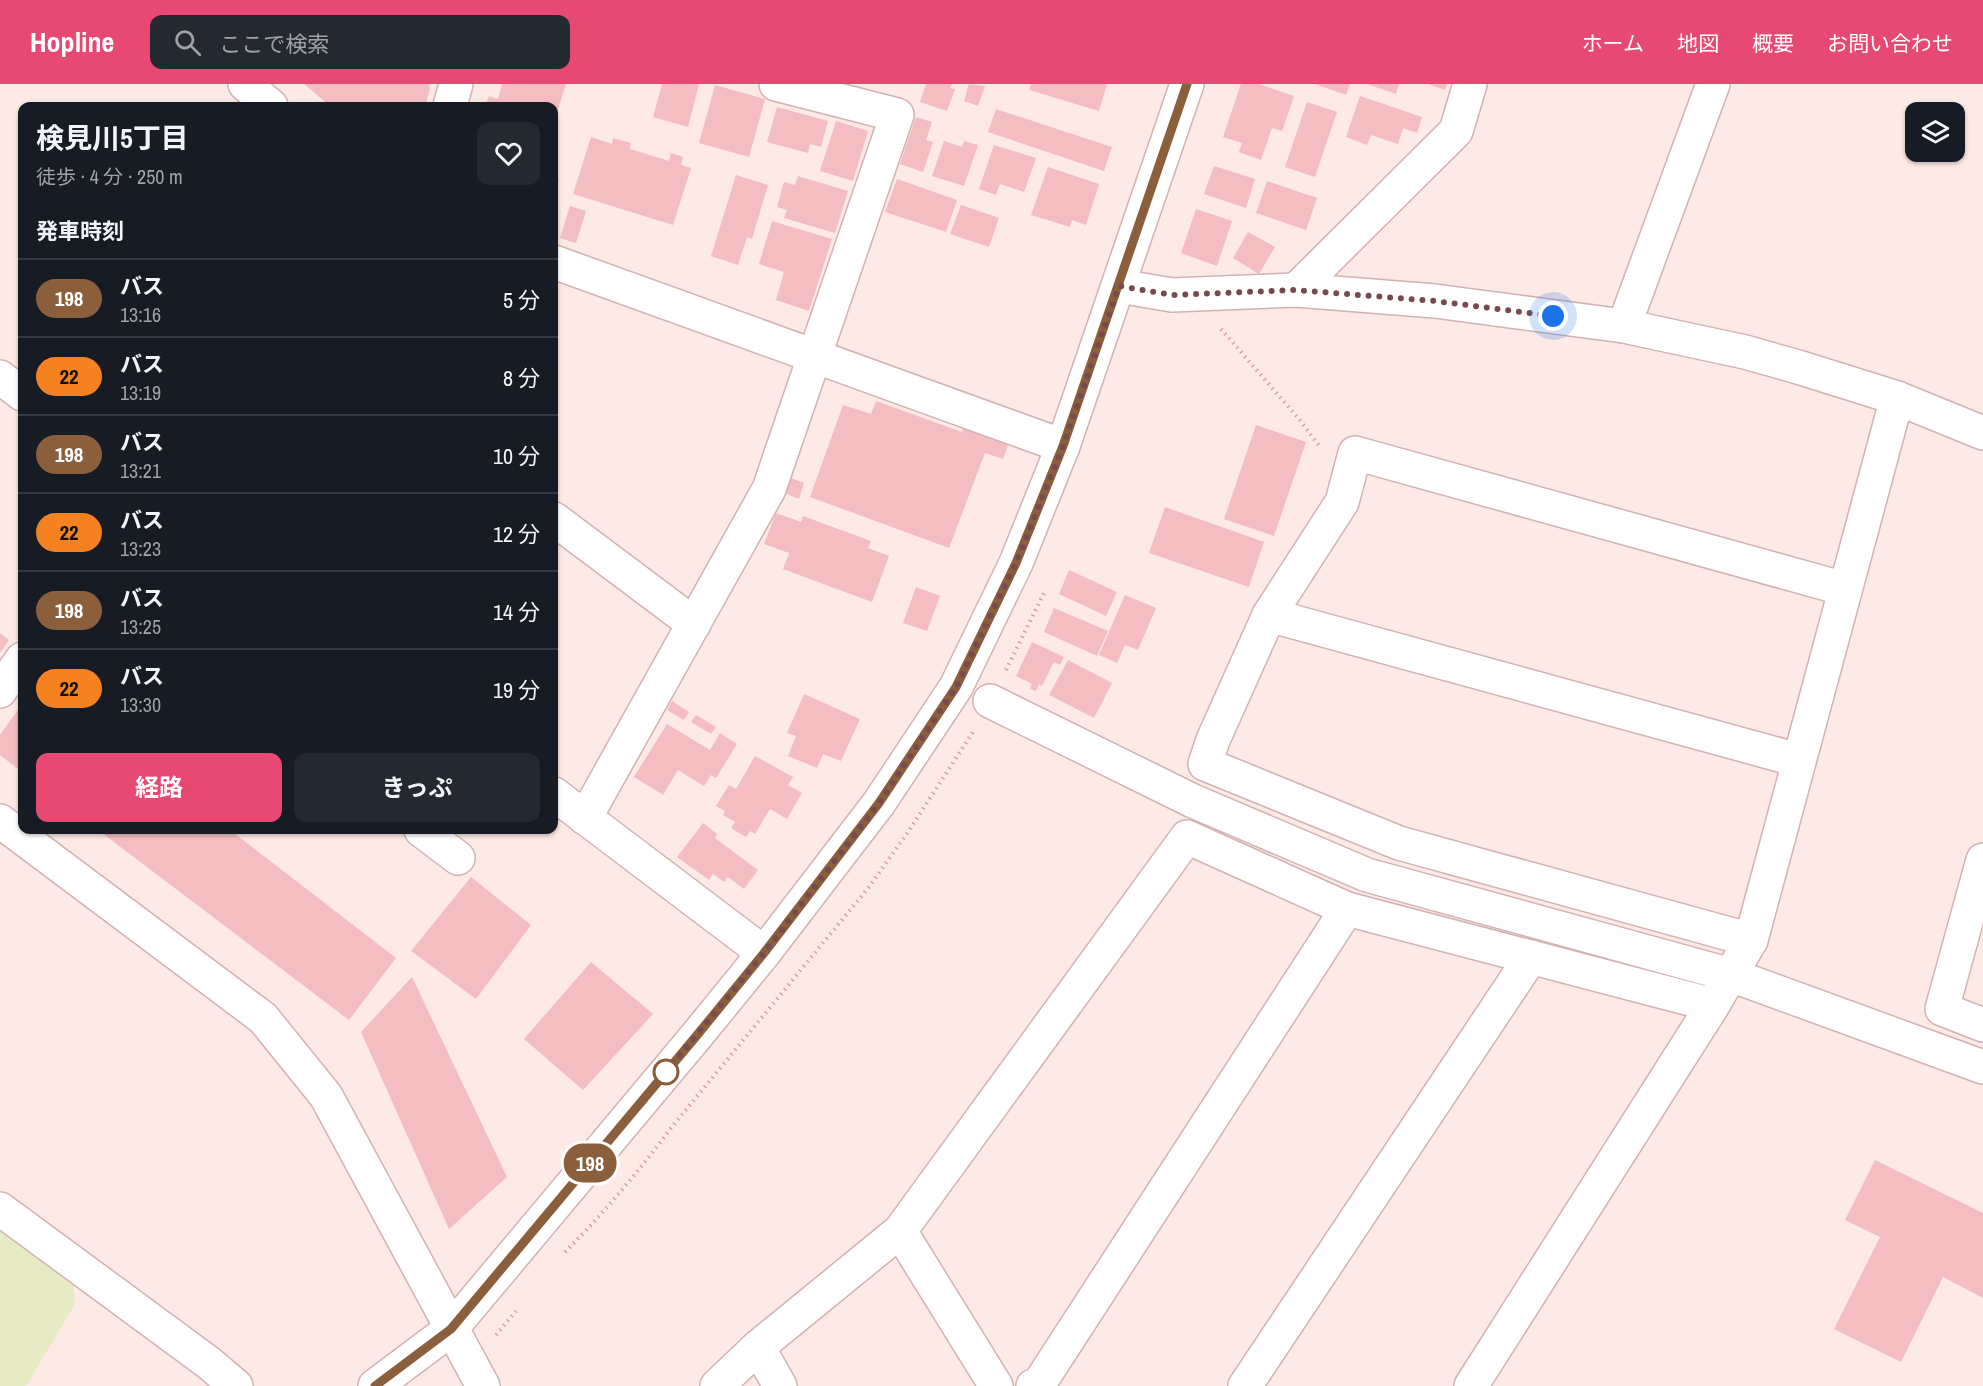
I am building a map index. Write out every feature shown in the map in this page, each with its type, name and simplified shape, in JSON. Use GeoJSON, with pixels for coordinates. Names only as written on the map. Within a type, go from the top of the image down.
{"type":"FeatureCollection","features":[{"type":"Feature","properties":{"kind":"street"},"geometry":{"type":"LineString","coordinates":[[245,84],[266,102]]}},
{"type":"Feature","properties":{"kind":"street"},"geometry":{"type":"LineString","coordinates":[[451,102],[456,84]]}},
{"type":"Feature","properties":{"kind":"street"},"geometry":{"type":"LineString","coordinates":[[585,818],[769,489],[897,115],[776,84]]}},
{"type":"Feature","properties":{"kind":"street"},"geometry":{"type":"LineString","coordinates":[[375,1386],[451,1329],[764,953],[879,803],[956,687],[1016,563],[1063,446],[1187,84]]}},
{"type":"Feature","properties":{"kind":"street"},"geometry":{"type":"LineString","coordinates":[[1296,290],[1456,131],[1470,84]]}},
{"type":"Feature","properties":{"kind":"street"},"geometry":{"type":"LineString","coordinates":[[1624,326],[1713,84]]}},
{"type":"Feature","properties":{"kind":"street"},"geometry":{"type":"LineString","coordinates":[[558,263],[1063,446]]}},
{"type":"Feature","properties":{"kind":"street"},"geometry":{"type":"LineString","coordinates":[[1119,286],[1173,295],[1296,290],[1435,301],[1624,326],[1798,366],[1898,398],[1983,433]]}},
{"type":"Feature","properties":{"kind":"street"},"geometry":{"type":"LineString","coordinates":[[0,377],[18,391]]}},
{"type":"Feature","properties":{"kind":"street"},"geometry":{"type":"LineString","coordinates":[[1471,1386],[1713,1005],[1751,940],[1898,398]]}},
{"type":"Feature","properties":{"kind":"street"},"geometry":{"type":"LineString","coordinates":[[1751,940],[1398,843],[1205,764],[1213,740],[1269,615],[1342,502],[1355,453],[1845,589]]}},
{"type":"Feature","properties":{"kind":"street"},"geometry":{"type":"LineString","coordinates":[[558,522],[694,624]]}},
{"type":"Feature","properties":{"kind":"street"},"geometry":{"type":"LineString","coordinates":[[1269,615],[1798,760]]}},
{"type":"Feature","properties":{"kind":"street"},"geometry":{"type":"LineString","coordinates":[[0,691],[18,665]]}},
{"type":"Feature","properties":{"kind":"street"},"geometry":{"type":"LineString","coordinates":[[990,701],[1194,801],[1367,875],[1731,975],[1983,1067]]}},
{"type":"Feature","properties":{"kind":"street"},"geometry":{"type":"LineString","coordinates":[[558,797],[764,953]]}},
{"type":"Feature","properties":{"kind":"street"},"geometry":{"type":"LineString","coordinates":[[1,823],[263,1018],[326,1096],[483,1386]]}},
{"type":"Feature","properties":{"kind":"street"},"geometry":{"type":"LineString","coordinates":[[426,834],[458,858]]}},
{"type":"Feature","properties":{"kind":"street"},"geometry":{"type":"LineString","coordinates":[[717,1386],[758,1347],[900,1231],[1187,837],[1347,909],[1713,1005]]}},
{"type":"Feature","properties":{"kind":"street"},"geometry":{"type":"LineString","coordinates":[[1983,860],[1942,1010],[1983,1025]]}},
{"type":"Feature","properties":{"kind":"street"},"geometry":{"type":"LineString","coordinates":[[1034,1386],[1039,1384],[1347,909]]}},
{"type":"Feature","properties":{"kind":"street"},"geometry":{"type":"LineString","coordinates":[[1245,1386],[1531,957]]}},
{"type":"Feature","properties":{"kind":"street"},"geometry":{"type":"LineString","coordinates":[[0,1209],[209,1363],[236,1386]]}},
{"type":"Feature","properties":{"kind":"street"},"geometry":{"type":"LineString","coordinates":[[900,1231],[996,1386]]}},
{"type":"Feature","properties":{"kind":"street"},"geometry":{"type":"LineString","coordinates":[[758,1347],[780,1386]]}},
{"type":"Feature","properties":{"kind":"path"},"geometry":{"type":"LineString","coordinates":[[1214,322],[1299,419],[1347,484]]}},
{"type":"Feature","properties":{"kind":"green space"},"geometry":{"type":"Polygon","coordinates":[[[0,1230],[73,1284],[75,1304],[26,1386],[0,1386],[0,1230]]]}},
{"type":"Feature","properties":{"kind":"building"},"geometry":{"type":"Polygon","coordinates":[[[304,84],[429,84],[430,89],[426,102],[325,102],[304,84]]]}},
{"type":"Feature","properties":{"kind":"building"},"geometry":{"type":"Polygon","coordinates":[[[502,84],[566,84],[558,109],[558,102],[487,102],[489,96],[498,99],[502,84]]]}},
{"type":"Feature","properties":{"kind":"building"},"geometry":{"type":"Polygon","coordinates":[[[662,84],[699,84],[688,127],[653,117],[662,84]]]}},
{"type":"Feature","properties":{"kind":"building"},"geometry":{"type":"Polygon","coordinates":[[[926,84],[952,84],[950,88],[955,89],[947,111],[920,102],[926,84]]]}},
{"type":"Feature","properties":{"kind":"building"},"geometry":{"type":"Polygon","coordinates":[[[969,84],[985,86],[978,106],[964,101],[969,84]]]}},
{"type":"Feature","properties":{"kind":"building"},"geometry":{"type":"Polygon","coordinates":[[[1031,84],[1107,84],[1099,111],[1029,90],[1031,84]]]}},
{"type":"Feature","properties":{"kind":"building"},"geometry":{"type":"Polygon","coordinates":[[[1241,84],[1259,84],[1294,96],[1282,131],[1272,128],[1261,160],[1239,152],[1242,143],[1223,137],[1241,84]]]}},
{"type":"Feature","properties":{"kind":"building"},"geometry":{"type":"Polygon","coordinates":[[[1315,84],[1350,84],[1346,95],[1315,84]]]}},
{"type":"Feature","properties":{"kind":"building"},"geometry":{"type":"Polygon","coordinates":[[[1367,84],[1399,84],[1396,94],[1367,84]]]}},
{"type":"Feature","properties":{"kind":"building"},"geometry":{"type":"Polygon","coordinates":[[[1428,84],[1447,84],[1445,90],[1428,84]]]}},
{"type":"Feature","properties":{"kind":"building"},"geometry":{"type":"Polygon","coordinates":[[[715,85],[765,99],[749,157],[699,143],[715,85]]]}},
{"type":"Feature","properties":{"kind":"building"},"geometry":{"type":"Polygon","coordinates":[[[1360,96],[1422,117],[1417,133],[1403,128],[1398,144],[1371,135],[1367,145],[1346,137],[1360,96]]]}},
{"type":"Feature","properties":{"kind":"building"},"geometry":{"type":"Polygon","coordinates":[[[1307,102],[1337,112],[1315,177],[1285,167],[1307,102]]]}},
{"type":"Feature","properties":{"kind":"building"},"geometry":{"type":"Polygon","coordinates":[[[777,107],[828,121],[821,147],[810,144],[808,153],[767,142],[777,107]]]}},
{"type":"Feature","properties":{"kind":"building"},"geometry":{"type":"Polygon","coordinates":[[[996,109],[1112,147],[1104,171],[988,132],[996,109]]]}},
{"type":"Feature","properties":{"kind":"building"},"geometry":{"type":"Polygon","coordinates":[[[916,117],[932,122],[926,140],[933,142],[923,172],[900,164],[916,117]]]}},
{"type":"Feature","properties":{"kind":"building"},"geometry":{"type":"Polygon","coordinates":[[[836,121],[868,131],[853,181],[820,171],[836,121]]]}},
{"type":"Feature","properties":{"kind":"building"},"geometry":{"type":"Polygon","coordinates":[[[591,137],[612,144],[613,138],[631,143],[630,149],[669,161],[671,153],[683,157],[681,165],[691,168],[673,225],[573,194],[591,137]]]}},
{"type":"Feature","properties":{"kind":"building"},"geometry":{"type":"Polygon","coordinates":[[[944,141],[962,147],[964,141],[978,145],[964,186],[932,176],[944,141]]]}},
{"type":"Feature","properties":{"kind":"building"},"geometry":{"type":"Polygon","coordinates":[[[994,145],[1036,158],[1024,192],[1000,184],[996,195],[979,189],[994,145]]]}},
{"type":"Feature","properties":{"kind":"building"},"geometry":{"type":"Polygon","coordinates":[[[1214,166],[1255,179],[1246,208],[1204,194],[1214,166]]]}},
{"type":"Feature","properties":{"kind":"building"},"geometry":{"type":"Polygon","coordinates":[[[1048,167],[1099,184],[1086,225],[1072,220],[1070,227],[1031,215],[1048,167]]]}},
{"type":"Feature","properties":{"kind":"building"},"geometry":{"type":"Polygon","coordinates":[[[736,175],[768,185],[752,239],[747,237],[738,265],[711,256],[736,175]]]}},
{"type":"Feature","properties":{"kind":"building"},"geometry":{"type":"Polygon","coordinates":[[[798,176],[848,191],[835,233],[784,218],[787,210],[777,207],[784,182],[795,185],[798,176]]]}},
{"type":"Feature","properties":{"kind":"building"},"geometry":{"type":"Polygon","coordinates":[[[897,179],[957,200],[946,232],[885,212],[897,179]]]}},
{"type":"Feature","properties":{"kind":"building"},"geometry":{"type":"Polygon","coordinates":[[[1267,181],[1317,198],[1306,230],[1256,213],[1267,181]]]}},
{"type":"Feature","properties":{"kind":"building"},"geometry":{"type":"Polygon","coordinates":[[[961,205],[999,218],[989,247],[950,234],[961,205]]]}},
{"type":"Feature","properties":{"kind":"building"},"geometry":{"type":"Polygon","coordinates":[[[570,206],[586,211],[576,243],[560,238],[570,206]]]}},
{"type":"Feature","properties":{"kind":"building"},"geometry":{"type":"Polygon","coordinates":[[[1196,209],[1232,221],[1217,266],[1181,253],[1196,209]]]}},
{"type":"Feature","properties":{"kind":"building"},"geometry":{"type":"Polygon","coordinates":[[[772,221],[832,239],[809,311],[776,300],[784,272],[759,264],[772,221]]]}},
{"type":"Feature","properties":{"kind":"building"},"geometry":{"type":"Polygon","coordinates":[[[1248,232],[1275,247],[1259,274],[1233,258],[1248,232]]]}},
{"type":"Feature","properties":{"kind":"building"},"geometry":{"type":"Polygon","coordinates":[[[876,401],[962,432],[964,425],[1009,442],[1003,459],[985,453],[949,548],[810,497],[843,405],[871,414],[876,401]]]}},
{"type":"Feature","properties":{"kind":"building"},"geometry":{"type":"Polygon","coordinates":[[[1256,425],[1306,442],[1274,536],[1224,519],[1256,425]]]}},
{"type":"Feature","properties":{"kind":"building"},"geometry":{"type":"Polygon","coordinates":[[[791,478],[804,483],[799,499],[785,493],[791,478]]]}},
{"type":"Feature","properties":{"kind":"building"},"geometry":{"type":"Polygon","coordinates":[[[1165,507],[1264,542],[1249,587],[1149,553],[1165,507]]]}},
{"type":"Feature","properties":{"kind":"building"},"geometry":{"type":"Polygon","coordinates":[[[776,513],[801,522],[803,516],[871,541],[868,548],[889,556],[872,602],[783,569],[789,553],[764,544],[776,513]]]}},
{"type":"Feature","properties":{"kind":"building"},"geometry":{"type":"Polygon","coordinates":[[[1069,570],[1117,592],[1106,616],[1059,594],[1069,570]]]}},
{"type":"Feature","properties":{"kind":"building"},"geometry":{"type":"Polygon","coordinates":[[[916,587],[940,596],[927,631],[903,623],[916,587]]]}},
{"type":"Feature","properties":{"kind":"building"},"geometry":{"type":"Polygon","coordinates":[[[1125,595],[1156,608],[1138,650],[1125,645],[1117,663],[1099,655],[1125,595]]]}},
{"type":"Feature","properties":{"kind":"building"},"geometry":{"type":"Polygon","coordinates":[[[1054,608],[1108,631],[1097,656],[1044,632],[1054,608]]]}},
{"type":"Feature","properties":{"kind":"building"},"geometry":{"type":"Polygon","coordinates":[[[0,633],[9,640],[0,653],[0,633]]]}},
{"type":"Feature","properties":{"kind":"building"},"geometry":{"type":"Polygon","coordinates":[[[1032,642],[1064,657],[1060,665],[1054,662],[1042,686],[1039,684],[1036,691],[1030,689],[1032,684],[1016,676],[1032,642]]]}},
{"type":"Feature","properties":{"kind":"building"},"geometry":{"type":"Polygon","coordinates":[[[1068,660],[1112,683],[1094,718],[1049,695],[1068,660]]]}},
{"type":"Feature","properties":{"kind":"building"},"geometry":{"type":"Polygon","coordinates":[[[804,694],[860,719],[841,761],[823,754],[817,768],[788,756],[796,736],[787,733],[804,694]]]}},
{"type":"Feature","properties":{"kind":"building"},"geometry":{"type":"Polygon","coordinates":[[[672,701],[689,712],[684,720],[667,710],[672,701]]]}},
{"type":"Feature","properties":{"kind":"building"},"geometry":{"type":"Polygon","coordinates":[[[18,710],[18,769],[0,755],[0,735],[18,710]]]}},
{"type":"Feature","properties":{"kind":"building"},"geometry":{"type":"Polygon","coordinates":[[[696,715],[716,727],[711,734],[691,722],[696,715]]]}},
{"type":"Feature","properties":{"kind":"building"},"geometry":{"type":"Polygon","coordinates":[[[667,724],[710,750],[720,733],[737,744],[716,778],[711,775],[704,786],[678,770],[663,795],[634,777],[667,724]]]}},
{"type":"Feature","properties":{"kind":"building"},"geometry":{"type":"Polygon","coordinates":[[[755,756],[793,777],[788,785],[802,793],[787,819],[770,809],[755,834],[750,831],[746,837],[731,828],[735,822],[723,815],[725,811],[716,806],[729,785],[736,789],[755,756]]]}},
{"type":"Feature","properties":{"kind":"building"},"geometry":{"type":"Polygon","coordinates":[[[703,823],[717,834],[715,838],[758,870],[744,889],[728,877],[724,882],[713,874],[709,880],[677,857],[703,823]]]}},
{"type":"Feature","properties":{"kind":"building"},"geometry":{"type":"Polygon","coordinates":[[[103,834],[235,834],[396,958],[349,1020],[103,834]]]}},
{"type":"Feature","properties":{"kind":"building"},"geometry":{"type":"Polygon","coordinates":[[[471,877],[531,925],[476,999],[411,951],[471,877]]]}},
{"type":"Feature","properties":{"kind":"building"},"geometry":{"type":"Polygon","coordinates":[[[591,962],[653,1014],[583,1090],[524,1039],[591,962]]]}},
{"type":"Feature","properties":{"kind":"building"},"geometry":{"type":"Polygon","coordinates":[[[412,977],[507,1177],[449,1229],[361,1032],[412,977]]]}},
{"type":"Feature","properties":{"kind":"building"},"geometry":{"type":"Polygon","coordinates":[[[1875,1160],[1983,1213],[1983,1298],[1943,1277],[1901,1362],[1834,1329],[1880,1237],[1845,1220],[1875,1160]]]}},
{"type":"Feature","properties":{"kind":"bus line","name":"198"},"geometry":{"type":"LineString","coordinates":[[375,1386],[451,1329],[698,1034],[764,953],[879,803],[956,687],[1016,563],[1063,446],[1187,84]]}},
{"type":"Feature","properties":{"kind":"route"},"geometry":{"type":"LineString","coordinates":[[666,1072],[764,953],[879,803],[956,687],[1016,563],[1063,446],[1119,286],[1173,295],[1296,290],[1435,301],[1553,316]]}}]}
